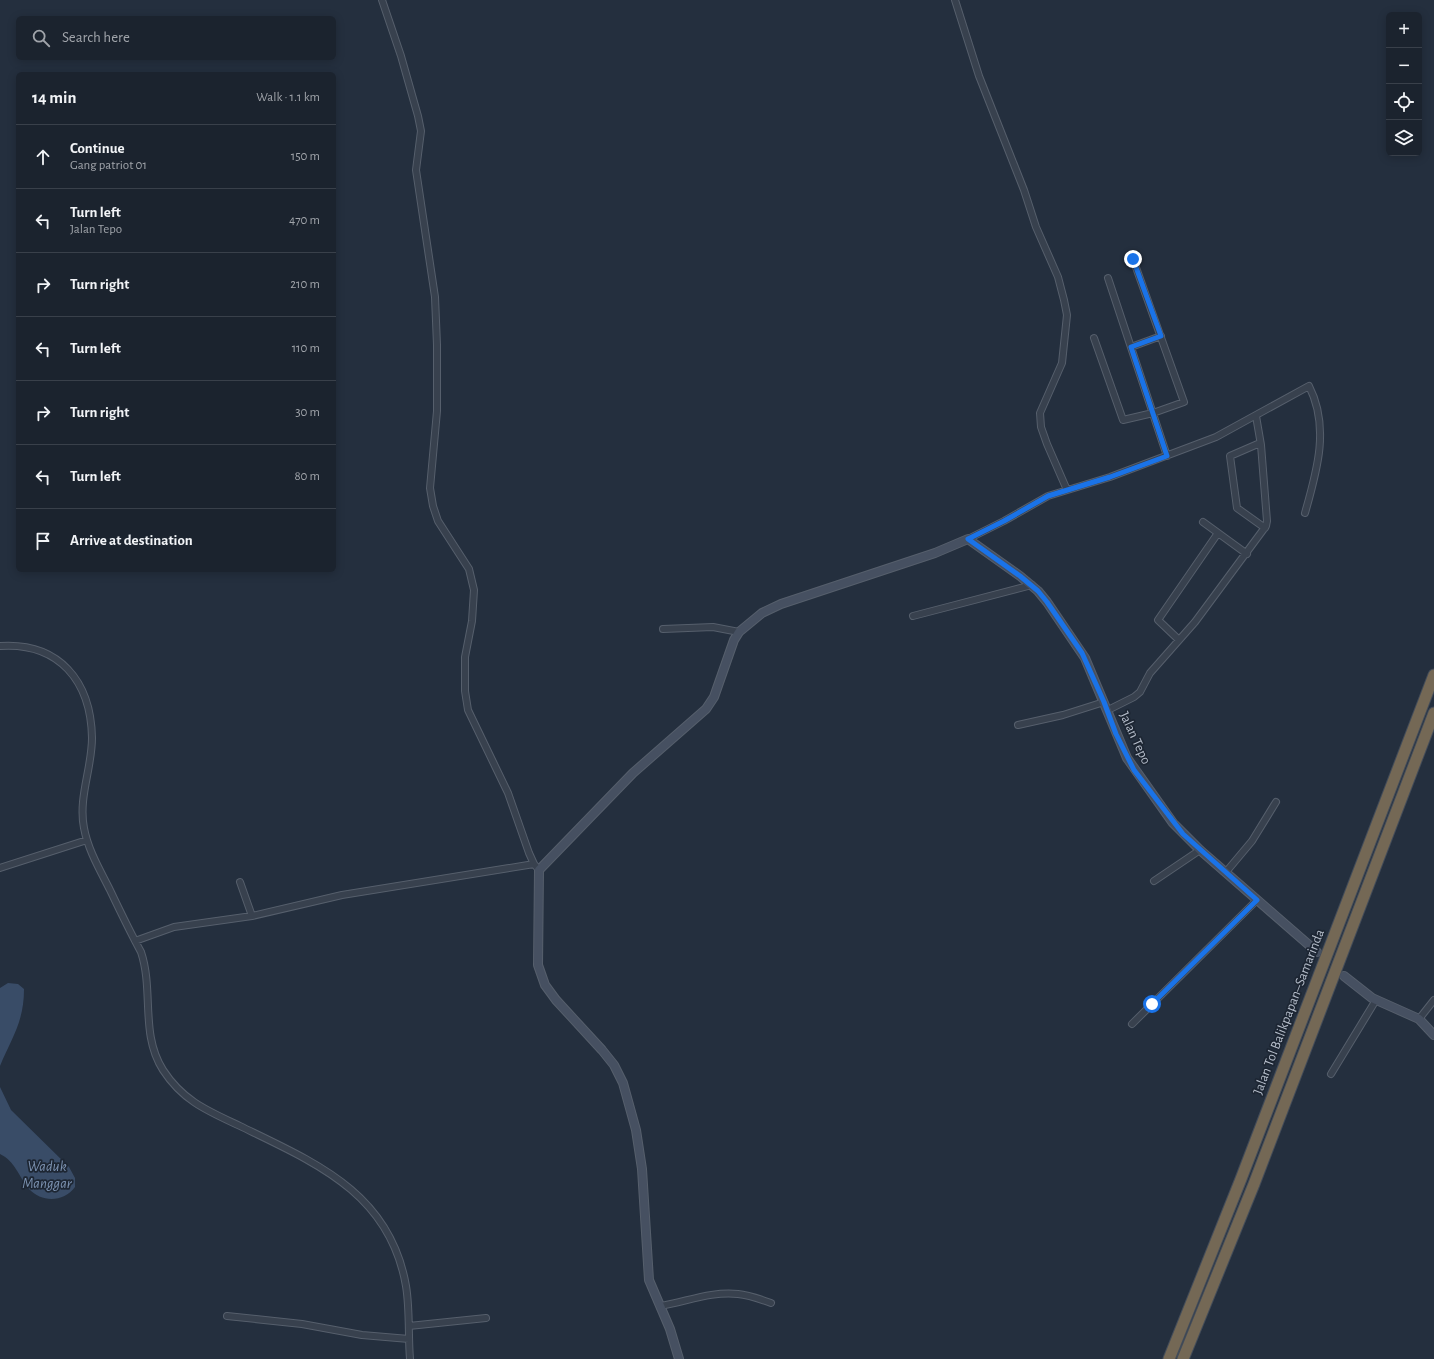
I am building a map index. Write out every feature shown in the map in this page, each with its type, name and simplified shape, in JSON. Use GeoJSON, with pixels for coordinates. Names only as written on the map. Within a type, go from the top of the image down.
{"type":"FeatureCollection","features":[{"type":"Feature","properties":{"kind":"highway","name":"Jalan Tol Balikpapan–Samarinda"},"geometry":{"type":"LineString","coordinates":[[1169,1359],[1247,1165],[1434,674]]}},
{"type":"Feature","properties":{"kind":"highway","name":"Jalan Tol Balikpapan–Samarinda"},"geometry":{"type":"LineString","coordinates":[[1183,1359],[1254,1184],[1434,713]]}},
{"type":"Feature","properties":{"kind":"street"},"geometry":{"type":"LineString","coordinates":[[382,0],[401,56],[421,131],[416,170],[435,296],[437,345],[437,411],[430,488],[433,506],[438,521],[468,570],[474,590],[472,621],[465,658],[465,690],[468,710],[508,792],[536,867],[538,965],[545,985],[556,1000],[602,1050],[614,1066],[623,1083],[634,1122],[642,1169],[649,1280],[670,1328],[678,1359]]}},
{"type":"Feature","properties":{"kind":"street"},"geometry":{"type":"LineString","coordinates":[[955,0],[980,76],[1024,190],[1036,227],[1058,277],[1064,300],[1067,315],[1065,352],[1062,364],[1044,400],[1040,413],[1041,427],[1066,490]]}},
{"type":"Feature","properties":{"kind":"street"},"geometry":{"type":"LineString","coordinates":[[1094,338],[1121,418],[1126,420],[1153,413],[1184,402],[1133,259]]}},
{"type":"Feature","properties":{"kind":"street"},"geometry":{"type":"LineString","coordinates":[[1108,278],[1167,456]]}},
{"type":"Feature","properties":{"kind":"street"},"geometry":{"type":"LineString","coordinates":[[1131,347],[1161,336]]}},
{"type":"Feature","properties":{"kind":"street"},"geometry":{"type":"LineString","coordinates":[[135,941],[174,927],[252,916],[342,896],[536,867],[633,773],[706,709],[714,697],[734,640],[739,632],[762,613],[781,604],[935,553],[1004,521],[1048,496],[1110,477],[1216,437],[1309,386],[1316,400],[1320,428],[1318,465],[1305,512]]}},
{"type":"Feature","properties":{"kind":"street"},"geometry":{"type":"LineString","coordinates":[[1108,710],[1134,697],[1140,692],[1150,673],[1195,622],[1265,528],[1268,521],[1256,416]]}},
{"type":"Feature","properties":{"kind":"street"},"geometry":{"type":"LineString","coordinates":[[1260,443],[1230,456],[1237,508],[1265,528]]}},
{"type":"Feature","properties":{"kind":"street"},"geometry":{"type":"LineString","coordinates":[[1203,522],[1247,554]]}},
{"type":"Feature","properties":{"kind":"street"},"geometry":{"type":"LineString","coordinates":[[1179,640],[1158,620],[1218,533]]}},
{"type":"Feature","properties":{"kind":"street","name":"Jalan Tepo"},"geometry":{"type":"LineString","coordinates":[[968,539],[1032,586],[1047,602],[1082,653],[1108,710],[1116,734],[1134,770],[1173,823],[1200,850],[1317,952]]}},
{"type":"Feature","properties":{"kind":"street"},"geometry":{"type":"LineString","coordinates":[[913,616],[1032,586]]}},
{"type":"Feature","properties":{"kind":"street"},"geometry":{"type":"LineString","coordinates":[[663,629],[713,627],[739,632]]}},
{"type":"Feature","properties":{"kind":"street"},"geometry":{"type":"LineString","coordinates":[[0,646],[24,647],[55,657],[67,667],[81,688],[90,720],[92,738],[82,814],[87,840],[146,966],[149,1027],[152,1047],[162,1069],[186,1098],[199,1107],[321,1167],[370,1207],[384,1226],[398,1258],[406,1288],[410,1359]]}},
{"type":"Feature","properties":{"kind":"street"},"geometry":{"type":"LineString","coordinates":[[1018,725],[1063,715],[1104,702]]}},
{"type":"Feature","properties":{"kind":"street"},"geometry":{"type":"LineString","coordinates":[[1226,872],[1252,842],[1276,802]]}},
{"type":"Feature","properties":{"kind":"street"},"geometry":{"type":"LineString","coordinates":[[0,868],[87,840]]}},
{"type":"Feature","properties":{"kind":"street"},"geometry":{"type":"LineString","coordinates":[[1154,881],[1200,850]]}},
{"type":"Feature","properties":{"kind":"street"},"geometry":{"type":"LineString","coordinates":[[240,882],[252,916]]}},
{"type":"Feature","properties":{"kind":"street"},"geometry":{"type":"LineString","coordinates":[[1132,1024],[1257,900]]}},
{"type":"Feature","properties":{"kind":"street"},"geometry":{"type":"LineString","coordinates":[[1344,976],[1376,1000],[1419,1019],[1434,1035]]}},
{"type":"Feature","properties":{"kind":"street"},"geometry":{"type":"LineString","coordinates":[[1331,1074],[1376,1000]]}},
{"type":"Feature","properties":{"kind":"street"},"geometry":{"type":"LineString","coordinates":[[1419,1019],[1434,1000]]}},
{"type":"Feature","properties":{"kind":"street"},"geometry":{"type":"LineString","coordinates":[[660,1306],[706,1295],[727,1293],[749,1296],[771,1303]]}},
{"type":"Feature","properties":{"kind":"street"},"geometry":{"type":"LineString","coordinates":[[227,1316],[302,1324],[362,1335],[409,1339]]}},
{"type":"Feature","properties":{"kind":"street"},"geometry":{"type":"LineString","coordinates":[[409,1326],[486,1318]]}},
{"type":"Feature","properties":{"kind":"water"},"geometry":{"type":"Polygon","coordinates":[[[8,983],[18,984],[24,989],[23,1001],[20,1020],[0,1066],[0,988],[8,983]]]}},
{"type":"Feature","properties":{"kind":"water","name":"Waduk Manggar"},"geometry":{"type":"Polygon","coordinates":[[[0,1087],[11,1110],[69,1167],[75,1178],[75,1187],[65,1196],[53,1199],[40,1197],[34,1194],[9,1161],[0,1154],[0,1087]]]}},
{"type":"Feature","properties":{"kind":"route"},"geometry":{"type":"LineString","coordinates":[[1133,259],[1161,336],[1131,347],[1167,456],[1110,477],[1048,496],[968,539],[1020,576],[1038,591],[1047,602],[1090,667],[1116,734],[1134,770],[1173,823],[1183,834],[1257,900],[1152,1004]]}}]}
